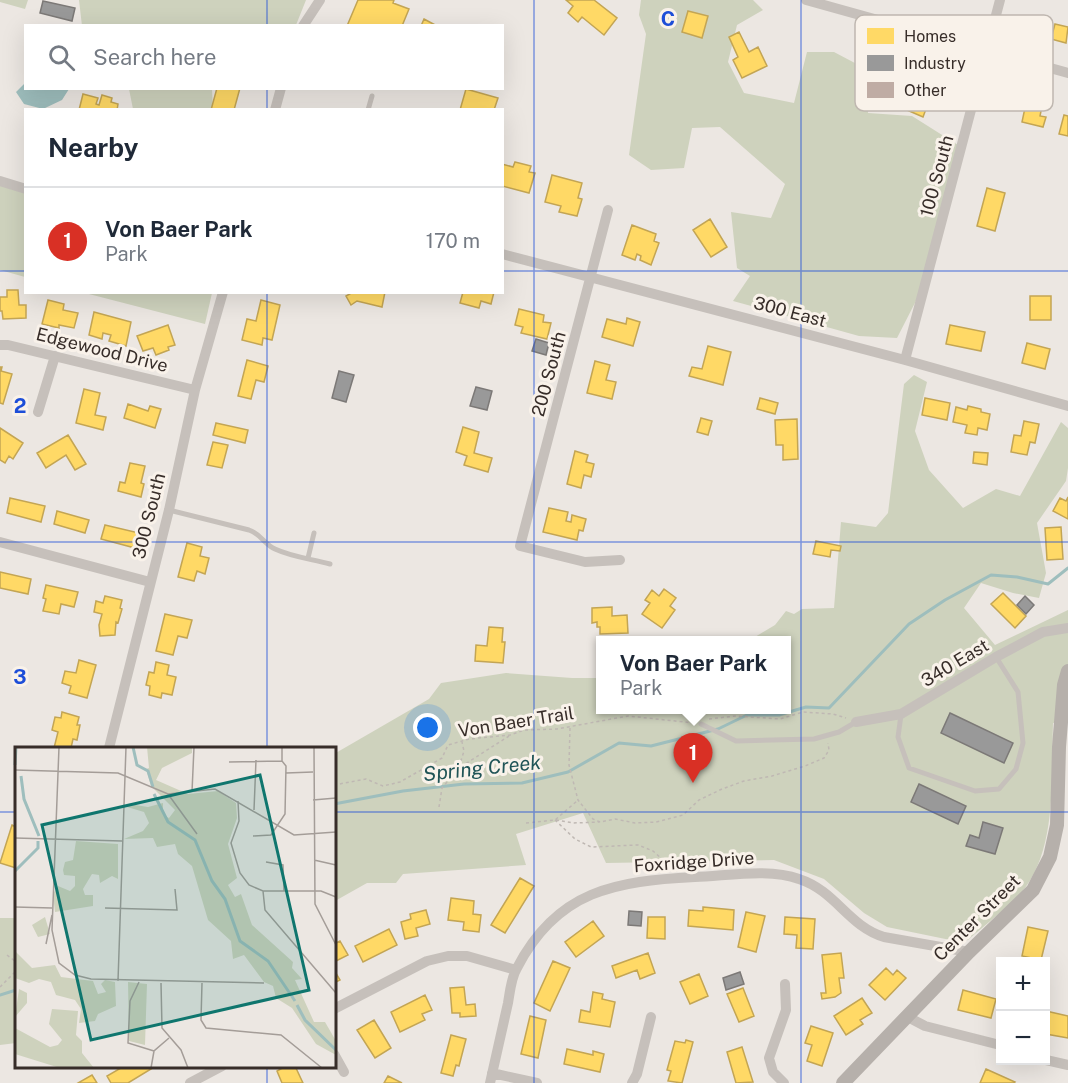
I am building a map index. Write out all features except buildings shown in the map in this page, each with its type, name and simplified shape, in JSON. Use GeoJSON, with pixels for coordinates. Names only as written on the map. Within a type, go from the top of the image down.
{"type":"FeatureCollection","features":[{"type":"Feature","properties":{"kind":"street"},"geometry":{"type":"LineString","coordinates":[[304,24],[320,0]]}},
{"type":"Feature","properties":{"kind":"street"},"geometry":{"type":"LineString","coordinates":[[806,0],[859,15]]}},
{"type":"Feature","properties":{"kind":"street","name":"100 South"},"geometry":{"type":"LineString","coordinates":[[996,15],[1000,0]]}},
{"type":"Feature","properties":{"kind":"street"},"geometry":{"type":"LineString","coordinates":[[1053,70],[1068,74]]}},
{"type":"Feature","properties":{"kind":"street"},"geometry":{"type":"LineString","coordinates":[[276,108],[280,90]]}},
{"type":"Feature","properties":{"kind":"street","name":"100 South"},"geometry":{"type":"LineString","coordinates":[[905,360],[971,111]]}},
{"type":"Feature","properties":{"kind":"street"},"geometry":{"type":"LineString","coordinates":[[0,182],[24,188]]}},
{"type":"Feature","properties":{"kind":"street","name":"200 South"},"geometry":{"type":"LineString","coordinates":[[608,210],[520,546],[585,562],[620,560]]}},
{"type":"Feature","properties":{"kind":"street","name":"300 East"},"geometry":{"type":"LineString","coordinates":[[504,254],[905,360],[1068,406]]}},
{"type":"Feature","properties":{"kind":"street","name":"300 South"},"geometry":{"type":"LineString","coordinates":[[109,747],[169,510],[195,390],[222,294]]}},
{"type":"Feature","properties":{"kind":"street","name":"Edgewood Drive"},"geometry":{"type":"LineString","coordinates":[[0,345],[195,390]]}},
{"type":"Feature","properties":{"kind":"street"},"geometry":{"type":"LineString","coordinates":[[38,412],[55,356]]}},
{"type":"Feature","properties":{"kind":"street"},"geometry":{"type":"LineString","coordinates":[[0,542],[150,582]]}},
{"type":"Feature","properties":{"kind":"street","name":"340 East"},"geometry":{"type":"LineString","coordinates":[[856,722],[901,714],[996,657],[1043,632],[1068,628]]}},
{"type":"Feature","properties":{"kind":"street","name":"Center Street"},"geometry":{"type":"LineString","coordinates":[[843,1083],[969,952],[1033,890],[1050,857],[1057,825],[1064,748],[1064,685],[1068,671]]}},
{"type":"Feature","properties":{"kind":"street","name":"Foxridge Drive"},"geometry":{"type":"LineString","coordinates":[[491,1078],[516,970],[534,941],[559,914],[596,891],[625,883],[776,873],[798,878],[813,885],[832,897],[860,926],[872,933],[969,952]]}},
{"type":"Feature","properties":{"kind":"street"},"geometry":{"type":"LineString","coordinates":[[336,1009],[427,961],[448,956],[467,956],[516,970]]}},
{"type":"Feature","properties":{"kind":"street"},"geometry":{"type":"LineString","coordinates":[[784,1083],[773,1072],[769,1058],[786,1010],[785,984]]}},
{"type":"Feature","properties":{"kind":"street"},"geometry":{"type":"LineString","coordinates":[[906,1016],[925,1026],[996,1044]]}},
{"type":"Feature","properties":{"kind":"street"},"geometry":{"type":"LineString","coordinates":[[632,1083],[638,1074],[651,1017]]}},
{"type":"Feature","properties":{"kind":"street"},"geometry":{"type":"LineString","coordinates":[[336,1058],[344,1072]]}},
{"type":"Feature","properties":{"kind":"street"},"geometry":{"type":"LineString","coordinates":[[1050,1061],[1068,1065]]}},
{"type":"Feature","properties":{"kind":"street"},"geometry":{"type":"LineString","coordinates":[[190,1083],[218,1068]]}},
{"type":"Feature","properties":{"kind":"street"},"geometry":{"type":"LineString","coordinates":[[491,1078],[537,1083]]}},
{"type":"Feature","properties":{"kind":"lane"},"geometry":{"type":"LineString","coordinates":[[369,108],[372,96]]}},
{"type":"Feature","properties":{"kind":"lane"},"geometry":{"type":"LineString","coordinates":[[169,510],[258,533],[272,548],[283,553],[330,564]]}},
{"type":"Feature","properties":{"kind":"lane"},"geometry":{"type":"LineString","coordinates":[[308,558],[314,533]]}},
{"type":"Feature","properties":{"kind":"lane"},"geometry":{"type":"LineString","coordinates":[[901,714],[898,737],[909,768],[975,790],[999,789],[1016,770],[1023,744],[1018,692],[996,657]]}},
{"type":"Feature","properties":{"kind":"lane"},"geometry":{"type":"LineString","coordinates":[[701,724],[736,741],[820,738],[839,732],[856,722]]}},
{"type":"Feature","properties":{"kind":"path","name":"Von Baer Trail"},"geometry":{"type":"LineString","coordinates":[[336,785],[366,779],[383,786],[400,782],[442,758],[448,745],[462,741],[510,735],[524,730],[557,729],[628,716],[701,724],[712,717],[780,719],[802,712],[833,714],[856,722]]}},
{"type":"Feature","properties":{"kind":"path"},"geometry":{"type":"LineString","coordinates":[[570,727],[570,765],[578,800],[593,819],[600,822]]}},
{"type":"Feature","properties":{"kind":"path"},"geometry":{"type":"LineString","coordinates":[[439,807],[441,788],[459,768],[510,735]]}},
{"type":"Feature","properties":{"kind":"path"},"geometry":{"type":"LineString","coordinates":[[526,823],[555,820],[573,823],[600,822],[615,819],[634,823],[656,822],[683,815],[699,800],[722,789],[744,781],[794,770],[824,758],[829,750],[828,742],[820,738]]}},
{"type":"Feature","properties":{"kind":"path"},"geometry":{"type":"LineString","coordinates":[[459,768],[464,751],[462,741]]}},
{"type":"Feature","properties":{"kind":"path"},"geometry":{"type":"LineString","coordinates":[[555,820],[573,807],[578,800]]}},
{"type":"Feature","properties":{"kind":"path"},"geometry":{"type":"LineString","coordinates":[[555,820],[575,839],[591,847],[638,845],[653,850],[682,878]]}},
{"type":"Feature","properties":{"kind":"path"},"geometry":{"type":"LineString","coordinates":[[7,955],[15,961]]}},
{"type":"Feature","properties":{"kind":"path"},"geometry":{"type":"LineString","coordinates":[[0,987],[15,972]]}},
{"type":"Feature","properties":{"kind":"green space"},"geometry":{"type":"Polygon","coordinates":[[[0,0],[28,0],[25,9],[0,2],[0,0]]]}},
{"type":"Feature","properties":{"kind":"green space"},"geometry":{"type":"Polygon","coordinates":[[[79,0],[306,0],[296,24],[82,24],[79,0]]]}},
{"type":"Feature","properties":{"kind":"green space"},"geometry":{"type":"Polygon","coordinates":[[[641,0],[753,0],[763,10],[737,25],[728,62],[744,93],[794,103],[807,52],[834,52],[855,63],[855,111],[912,116],[958,145],[919,295],[897,338],[859,336],[733,301],[750,276],[737,268],[731,212],[771,218],[785,184],[720,127],[692,128],[684,168],[651,170],[629,155],[646,34],[639,15],[641,0]]]}},
{"type":"Feature","properties":{"kind":"green space"},"geometry":{"type":"Polygon","coordinates":[[[129,90],[212,90],[213,108],[133,108],[129,90]]]}},
{"type":"Feature","properties":{"kind":"green space"},"geometry":{"type":"Polygon","coordinates":[[[0,184],[24,190],[24,277],[0,270],[0,184]]]}},
{"type":"Feature","properties":{"kind":"green space"},"geometry":{"type":"Polygon","coordinates":[[[89,294],[212,294],[205,324],[89,294]]]}},
{"type":"Feature","properties":{"kind":"green space"},"geometry":{"type":"Polygon","coordinates":[[[914,375],[927,382],[915,431],[929,470],[963,508],[996,489],[1020,496],[1061,422],[1068,428],[1066,481],[1037,523],[1046,573],[1039,598],[981,583],[964,608],[995,645],[1068,610],[1068,722],[1053,723],[1052,789],[1047,835],[1032,877],[1008,906],[968,940],[960,942],[887,927],[864,913],[824,879],[774,860],[606,863],[583,813],[516,834],[526,865],[403,874],[396,883],[367,883],[336,900],[336,753],[429,699],[441,683],[506,673],[596,678],[596,714],[791,714],[791,636],[757,636],[775,625],[786,611],[794,614],[802,609],[834,608],[841,522],[876,527],[888,513],[904,384],[914,375]]]}},
{"type":"Feature","properties":{"kind":"green space"},"geometry":{"type":"Polygon","coordinates":[[[0,918],[15,918],[15,1043],[0,1045],[0,918]]]}},
{"type":"Feature","properties":{"kind":"water"},"geometry":{"type":"Polygon","coordinates":[[[24,84],[24,90],[68,90],[62,100],[45,108],[24,104],[16,92],[24,84]]]}},
{"type":"Feature","properties":{"kind":"waterway","name":"Spring Creek"},"geometry":{"type":"LineString","coordinates":[[791,711],[806,707],[829,708],[909,624],[945,600],[991,575],[1017,577],[1048,584],[1068,568]]}},
{"type":"Feature","properties":{"kind":"waterway","name":"Spring Creek"},"geometry":{"type":"LineString","coordinates":[[336,804],[403,791],[464,784],[522,783],[568,772],[619,743],[651,746],[718,729],[747,715],[782,714]]}},
{"type":"Feature","properties":{"kind":"waterway","name":"Spring Creek"},"geometry":{"type":"LineString","coordinates":[[0,995],[15,990]]}},
{"type":"Feature","properties":{"kind":"place","name":"Von Baer Park"},"geometry":{"type":"Point","coordinates":[693,783]}}]}
